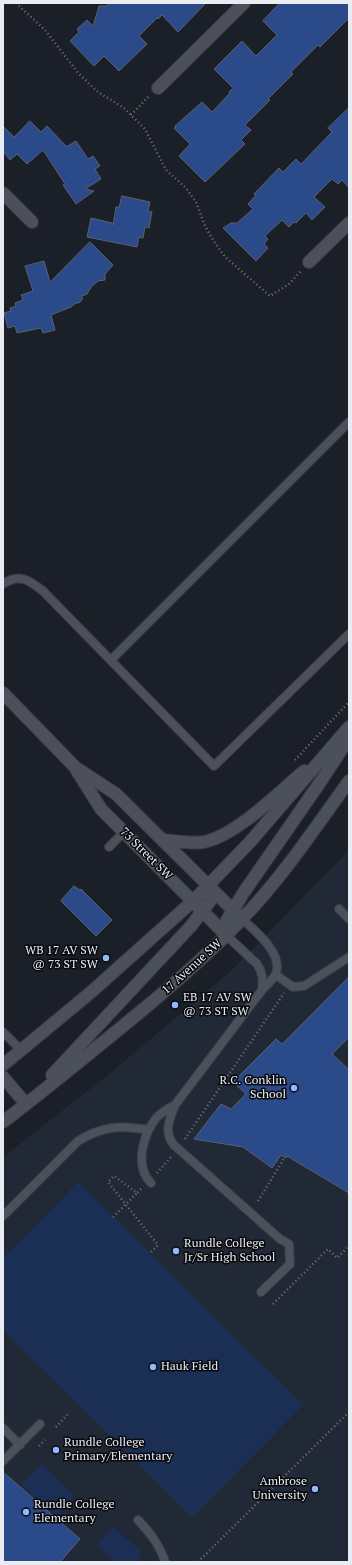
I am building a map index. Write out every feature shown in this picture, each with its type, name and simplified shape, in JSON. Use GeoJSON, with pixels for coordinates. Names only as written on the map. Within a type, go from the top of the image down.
{"type":"FeatureCollection","features":[{"type":"Feature","properties":{"kind":"main road"},"geometry":{"type":"LineString","coordinates":[[158,88],[244,3]]}},
{"type":"Feature","properties":{"kind":"main road"},"geometry":{"type":"LineString","coordinates":[[3,193],[32,222]]}},
{"type":"Feature","properties":{"kind":"main road"},"geometry":{"type":"LineString","coordinates":[[310,262],[349,223]]}},
{"type":"Feature","properties":{"kind":"main road","name":"73 Street SW"},"geometry":{"type":"LineString","coordinates":[[3,693],[74,766],[101,809],[227,936]]}},
{"type":"Feature","properties":{"kind":"main road"},"geometry":{"type":"LineString","coordinates":[[3,1065],[90,993],[193,901],[250,842],[349,728]]}},
{"type":"Feature","properties":{"kind":"main road"},"geometry":{"type":"LineString","coordinates":[[227,936],[227,920],[233,910],[349,738]]}},
{"type":"Feature","properties":{"kind":"main road"},"geometry":{"type":"LineString","coordinates":[[163,840],[202,842],[210,840],[241,825],[331,748]]}},
{"type":"Feature","properties":{"kind":"main road","name":"73 Street SW"},"geometry":{"type":"LineString","coordinates":[[74,766],[116,794],[242,919]]}},
{"type":"Feature","properties":{"kind":"main road","name":"17 Avenue SW"},"geometry":{"type":"LineString","coordinates":[[3,1122],[95,1050],[166,991],[227,936],[257,903],[297,852],[349,781]]}},
{"type":"Feature","properties":{"kind":"main road"},"geometry":{"type":"LineString","coordinates":[[3,1077],[26,1104],[186,932],[210,901],[208,886]]}},
{"type":"Feature","properties":{"kind":"lane"},"geometry":{"type":"LineString","coordinates":[[111,660],[349,422]]}},
{"type":"Feature","properties":{"kind":"lane"},"geometry":{"type":"LineString","coordinates":[[3,584],[16,578],[29,580],[42,591],[214,766],[349,634]]}},
{"type":"Feature","properties":{"kind":"lane"},"geometry":{"type":"LineString","coordinates":[[109,847],[124,832]]}},
{"type":"Feature","properties":{"kind":"lane"},"geometry":{"type":"LineString","coordinates":[[339,909],[349,919]]}},
{"type":"Feature","properties":{"kind":"lane"},"geometry":{"type":"LineString","coordinates":[[151,1183],[145,1176],[142,1166],[142,1155],[148,1130],[158,1116],[175,1104],[262,990],[276,975],[278,966],[274,954],[263,939],[242,919]]}},
{"type":"Feature","properties":{"kind":"lane"},"geometry":{"type":"LineString","coordinates":[[227,936],[257,964],[261,970],[263,978],[262,990]]}},
{"type":"Feature","properties":{"kind":"lane"},"geometry":{"type":"LineString","coordinates":[[276,975],[293,987],[304,986],[349,957]]}},
{"type":"Feature","properties":{"kind":"lane"},"geometry":{"type":"LineString","coordinates":[[3,1032],[21,1050]]}},
{"type":"Feature","properties":{"kind":"lane"},"geometry":{"type":"LineString","coordinates":[[175,1104],[168,1124],[168,1132],[172,1142],[280,1239],[289,1244],[290,1264],[261,1292]]}},
{"type":"Feature","properties":{"kind":"lane"},"geometry":{"type":"LineString","coordinates":[[3,1216],[78,1141],[93,1132],[108,1128],[130,1126],[148,1130]]}},
{"type":"Feature","properties":{"kind":"lane"},"geometry":{"type":"LineString","coordinates":[[3,1461],[40,1424]]}},
{"type":"Feature","properties":{"kind":"lane"},"geometry":{"type":"LineString","coordinates":[[3,1428],[20,1445]]}},
{"type":"Feature","properties":{"kind":"lane"},"geometry":{"type":"LineString","coordinates":[[138,1520],[155,1539],[162,1550],[165,1562]]}},
{"type":"Feature","properties":{"kind":"path"},"geometry":{"type":"LineString","coordinates":[[16,3],[46,30],[79,74],[98,92],[124,108],[145,129],[166,170],[186,188],[196,202],[204,226],[217,246],[225,256],[270,296],[289,284],[310,262]]}},
{"type":"Feature","properties":{"kind":"path"},"geometry":{"type":"LineString","coordinates":[[131,115],[158,88]]}},
{"type":"Feature","properties":{"kind":"path"},"geometry":{"type":"LineString","coordinates":[[290,765],[349,702]]}},
{"type":"Feature","properties":{"kind":"path"},"geometry":{"type":"LineString","coordinates":[[185,1139],[284,992]]}},
{"type":"Feature","properties":{"kind":"path"},"geometry":{"type":"LineString","coordinates":[[154,1175],[173,1156]]}},
{"type":"Feature","properties":{"kind":"path"},"geometry":{"type":"LineString","coordinates":[[258,1201],[285,1157]]}},
{"type":"Feature","properties":{"kind":"path"},"geometry":{"type":"LineString","coordinates":[[137,1193],[114,1176],[108,1182],[158,1245],[150,1253]]}},
{"type":"Feature","properties":{"kind":"path"},"geometry":{"type":"LineString","coordinates":[[113,1217],[143,1187]]}},
{"type":"Feature","properties":{"kind":"path"},"geometry":{"type":"LineString","coordinates":[[273,1304],[328,1249],[337,1258],[347,1248]]}},
{"type":"Feature","properties":{"kind":"path"},"geometry":{"type":"LineString","coordinates":[[198,1562],[349,1412]]}},
{"type":"Feature","properties":{"kind":"path"},"geometry":{"type":"LineString","coordinates":[[56,1427],[68,1414]]}},
{"type":"Feature","properties":{"kind":"path"},"geometry":{"type":"LineString","coordinates":[[39,1446],[45,1440]]}},
{"type":"Feature","properties":{"kind":"shaded area","name":"Rundle College Jr/Sr High School"},"geometry":{"type":"Polygon","coordinates":[[[349,850],[349,1562],[3,1562],[3,1157],[108,1075],[230,972],[349,850]]]}},
{"type":"Feature","properties":{"kind":"shaded area","name":"Hauk Field"},"geometry":{"type":"Polygon","coordinates":[[[78,1182],[303,1405],[192,1517],[3,1330],[3,1258],[78,1182]]]}},
{"type":"Feature","properties":{"kind":"shaded area"},"geometry":{"type":"Polygon","coordinates":[[[42,1464],[74,1496],[57,1516],[21,1485],[42,1464]]]}},
{"type":"Feature","properties":{"kind":"shaded area"},"geometry":{"type":"Polygon","coordinates":[[[114,1527],[140,1551],[139,1562],[116,1562],[97,1545],[114,1527]]]}},
{"type":"Feature","properties":{"kind":"building"},"geometry":{"type":"Polygon","coordinates":[[[109,3],[206,3],[178,32],[162,15],[158,19],[157,18],[139,36],[147,44],[119,71],[104,56],[94,66],[70,41],[79,32],[77,29],[87,20],[93,26],[99,6],[106,6],[109,3]]]}},
{"type":"Feature","properties":{"kind":"building"},"geometry":{"type":"Polygon","coordinates":[[[280,3],[349,3],[349,18],[320,47],[318,45],[291,72],[293,74],[245,125],[251,130],[241,140],[245,144],[205,182],[179,156],[190,144],[174,128],[202,102],[212,112],[230,93],[229,92],[233,88],[214,69],[242,41],[256,56],[277,35],[263,21],[280,3]]]}},
{"type":"Feature","properties":{"kind":"building"},"geometry":{"type":"Polygon","coordinates":[[[349,108],[349,188],[342,180],[338,184],[332,179],[314,197],[325,207],[312,220],[306,213],[296,223],[294,222],[289,227],[282,220],[265,236],[268,239],[264,244],[268,248],[256,261],[223,228],[231,223],[237,223],[253,209],[248,204],[256,195],[254,194],[279,168],[283,172],[296,159],[301,164],[332,132],[328,128],[349,108]]]}},
{"type":"Feature","properties":{"kind":"building"},"geometry":{"type":"Polygon","coordinates":[[[30,121],[41,132],[47,126],[66,146],[76,141],[88,159],[93,156],[100,166],[95,169],[101,179],[85,189],[94,191],[76,204],[43,150],[27,164],[17,154],[10,160],[3,151],[3,126],[14,137],[30,121]]]}},
{"type":"Feature","properties":{"kind":"building"},"geometry":{"type":"Polygon","coordinates":[[[122,196],[150,202],[148,211],[152,212],[149,228],[145,227],[143,238],[139,237],[137,247],[87,237],[91,218],[112,223],[113,225],[116,207],[119,207],[122,196]]]}},
{"type":"Feature","properties":{"kind":"building"},"geometry":{"type":"Polygon","coordinates":[[[90,242],[113,265],[105,274],[105,280],[98,281],[91,287],[87,294],[82,296],[82,300],[79,303],[51,315],[55,330],[43,333],[41,328],[17,333],[15,326],[8,328],[4,313],[11,311],[10,308],[16,306],[15,303],[23,300],[21,295],[33,291],[25,266],[44,261],[50,282],[90,242]]]}},
{"type":"Feature","properties":{"kind":"building"},"geometry":{"type":"Polygon","coordinates":[[[74,886],[80,890],[81,889],[112,920],[96,936],[61,901],[74,886]]]}},
{"type":"Feature","properties":{"kind":"building","name":"R.C. Conklin School"},"geometry":{"type":"Polygon","coordinates":[[[349,977],[349,1037],[332,1054],[349,1070],[349,1193],[287,1156],[286,1158],[281,1155],[272,1168],[243,1147],[194,1139],[221,1104],[231,1109],[246,1094],[233,1082],[276,1039],[282,1044],[349,977]]]}},
{"type":"Feature","properties":{"kind":"building","name":"Rundle College Elementary"},"geometry":{"type":"Polygon","coordinates":[[[3,1472],[80,1539],[60,1562],[3,1562],[3,1472]]]}},
{"type":"Feature","properties":{"kind":"place","name":"WB 17 AV SW @ 73 ST SW"},"geometry":{"type":"Point","coordinates":[106,958]}},
{"type":"Feature","properties":{"kind":"place","name":"EB 17 AV SW @ 73 ST SW"},"geometry":{"type":"Point","coordinates":[175,1005]}},
{"type":"Feature","properties":{"kind":"place","name":"R.C. Conklin School"},"geometry":{"type":"Point","coordinates":[294,1088]}},
{"type":"Feature","properties":{"kind":"place","name":"Rundle College Jr/Sr High School"},"geometry":{"type":"Point","coordinates":[176,1251]}},
{"type":"Feature","properties":{"kind":"place","name":"Hauk Field"},"geometry":{"type":"Point","coordinates":[153,1367]}},
{"type":"Feature","properties":{"kind":"place","name":"Rundle College Primary/Elementary"},"geometry":{"type":"Point","coordinates":[56,1450]}},
{"type":"Feature","properties":{"kind":"place","name":"Ambrose University"},"geometry":{"type":"Point","coordinates":[315,1489]}},
{"type":"Feature","properties":{"kind":"place","name":"Rundle College Elementary"},"geometry":{"type":"Point","coordinates":[26,1512]}}]}
